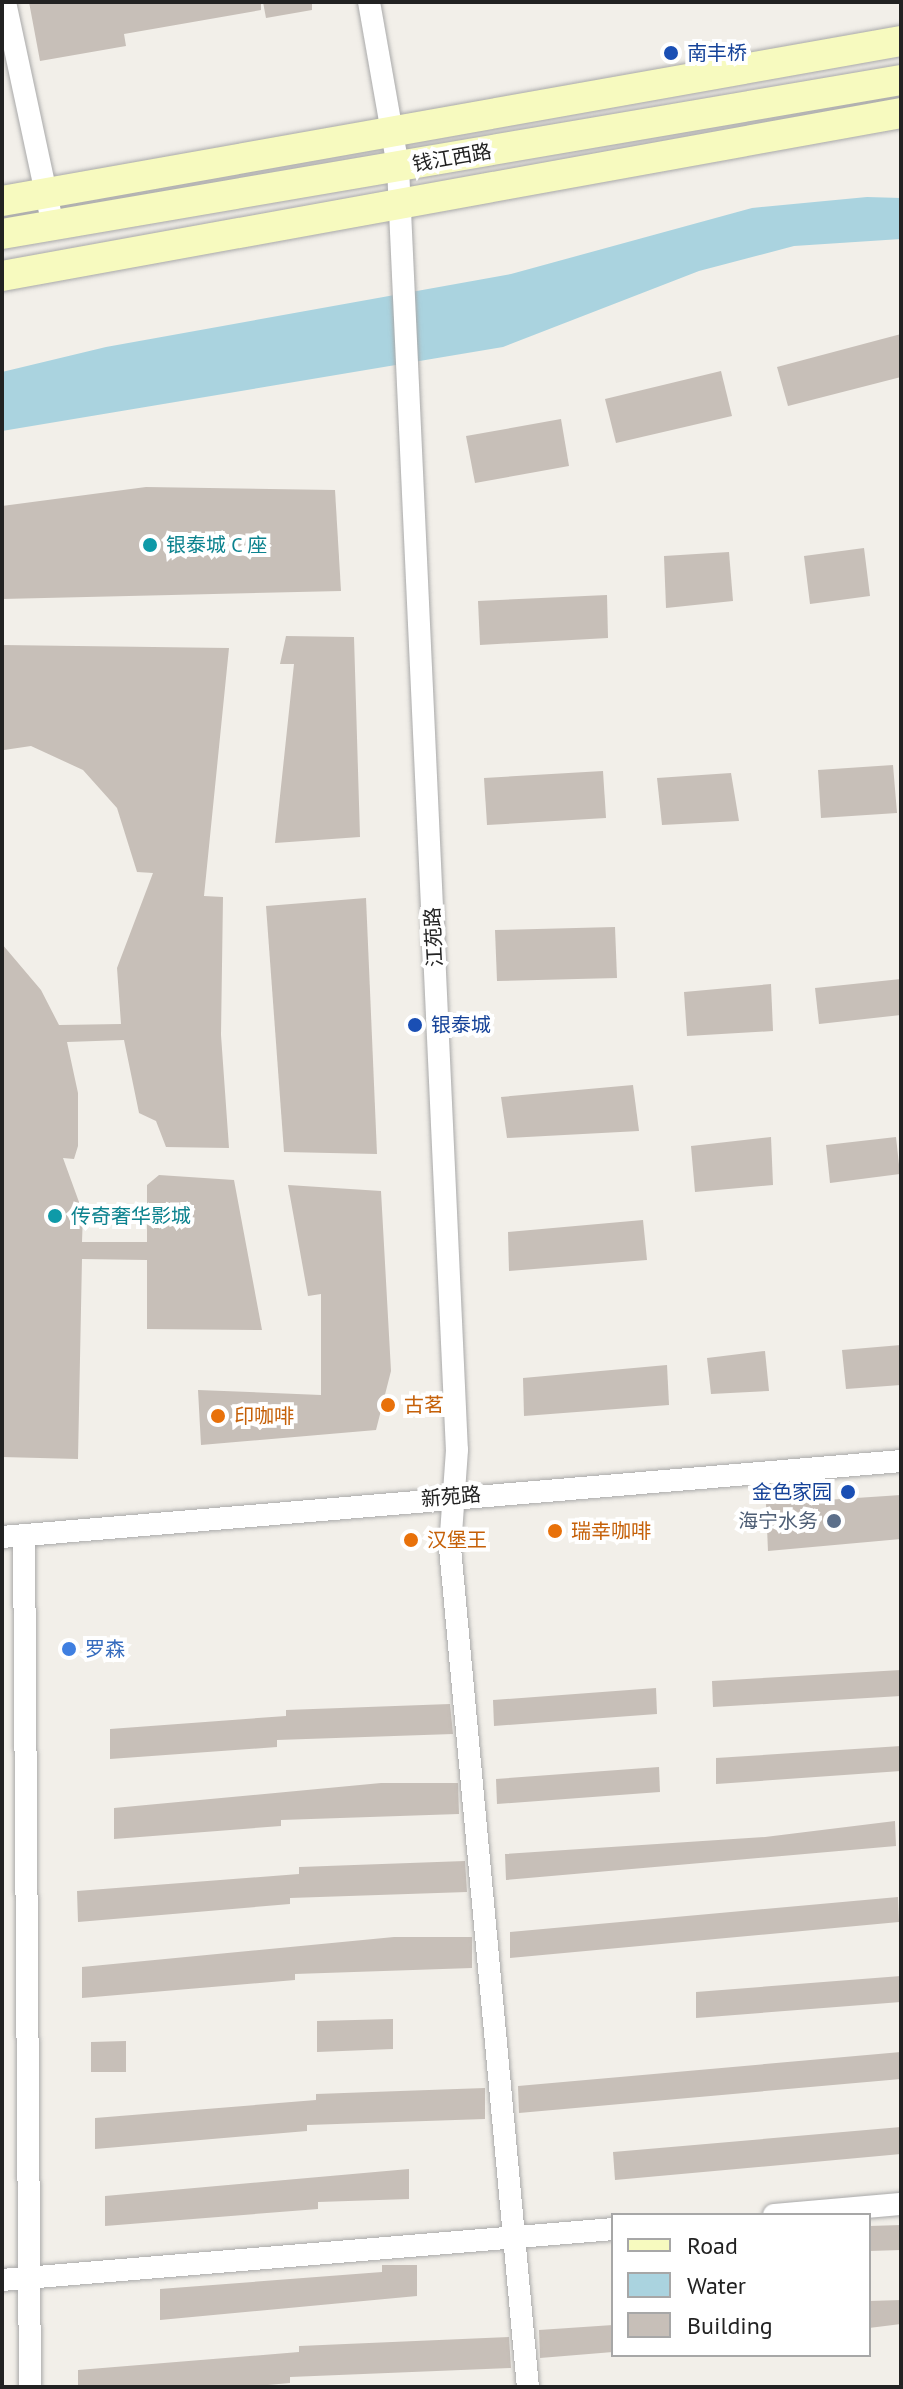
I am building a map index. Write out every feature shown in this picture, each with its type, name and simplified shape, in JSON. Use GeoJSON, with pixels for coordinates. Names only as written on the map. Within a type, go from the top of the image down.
{"type":"FeatureCollection","features":[{"type":"Feature","properties":{"kind":"main road"},"geometry":{"type":"LineString","coordinates":[[6,200],[901,41]]}},
{"type":"Feature","properties":{"kind":"main road","name":"钱江西路"},"geometry":{"type":"LineString","coordinates":[[2,234],[901,80]]}},
{"type":"Feature","properties":{"kind":"main road"},"geometry":{"type":"LineString","coordinates":[[751,106],[830,126]]}},
{"type":"Feature","properties":{"kind":"main road"},"geometry":{"type":"LineString","coordinates":[[2,276],[901,113]]}},
{"type":"Feature","properties":{"kind":"main road"},"geometry":{"type":"LineString","coordinates":[[6,200],[35,207],[53,226]]}},
{"type":"Feature","properties":{"kind":"street"},"geometry":{"type":"LineString","coordinates":[[5,2],[53,226]]}},
{"type":"Feature","properties":{"kind":"street","name":"江苑路"},"geometry":{"type":"LineString","coordinates":[[369,2],[398,167],[400,204],[458,1496],[450,1548],[528,2387]]}},
{"type":"Feature","properties":{"kind":"street","name":"新苑路"},"geometry":{"type":"LineString","coordinates":[[13,1536],[458,1496],[901,1461]]}},
{"type":"Feature","properties":{"kind":"street"},"geometry":{"type":"LineString","coordinates":[[13,1536],[32,2278],[30,2387]]}},
{"type":"Feature","properties":{"kind":"street"},"geometry":{"type":"LineString","coordinates":[[797,2213],[901,2204]]}},
{"type":"Feature","properties":{"kind":"street"},"geometry":{"type":"LineString","coordinates":[[2,2280],[611,2229]]}},
{"type":"Feature","properties":{"kind":"water"},"geometry":{"type":"Polygon","coordinates":[[[867,197],[901,198],[901,239],[794,246],[699,271],[503,347],[2,431],[2,372],[106,347],[511,274],[752,208],[867,197]]]}},
{"type":"Feature","properties":{"kind":"building"},"geometry":{"type":"Polygon","coordinates":[[[29,2],[261,2],[261,10],[124,34],[126,46],[40,61],[29,2]]]}},
{"type":"Feature","properties":{"kind":"building"},"geometry":{"type":"Polygon","coordinates":[[[263,2],[312,2],[312,10],[266,18],[263,2]]]}},
{"type":"Feature","properties":{"kind":"building"},"geometry":{"type":"Polygon","coordinates":[[[901,334],[901,377],[788,406],[777,367],[901,334]]]}},
{"type":"Feature","properties":{"kind":"building"},"geometry":{"type":"Polygon","coordinates":[[[721,371],[732,416],[616,443],[605,399],[721,371]]]}},
{"type":"Feature","properties":{"kind":"building"},"geometry":{"type":"Polygon","coordinates":[[[561,419],[569,466],[475,483],[466,436],[561,419]]]}},
{"type":"Feature","properties":{"kind":"building"},"geometry":{"type":"Polygon","coordinates":[[[146,487],[335,490],[341,591],[2,599],[2,506],[146,487]]]}},
{"type":"Feature","properties":{"kind":"building"},"geometry":{"type":"Polygon","coordinates":[[[864,548],[870,596],[810,604],[804,556],[864,548]]]}},
{"type":"Feature","properties":{"kind":"building"},"geometry":{"type":"Polygon","coordinates":[[[729,552],[733,601],[666,608],[664,556],[729,552]]]}},
{"type":"Feature","properties":{"kind":"building"},"geometry":{"type":"Polygon","coordinates":[[[607,595],[608,638],[480,645],[478,601],[607,595]]]}},
{"type":"Feature","properties":{"kind":"building"},"geometry":{"type":"Polygon","coordinates":[[[286,636],[354,637],[360,837],[275,843],[294,664],[280,664],[286,636]]]}},
{"type":"Feature","properties":{"kind":"building"},"geometry":{"type":"Polygon","coordinates":[[[2,645],[229,648],[204,896],[223,897],[221,1035],[229,1148],[166,1147],[156,1121],[139,1113],[124,1040],[67,1042],[78,1093],[78,1146],[74,1159],[63,1158],[83,1213],[82,1242],[147,1242],[147,1185],[159,1175],[234,1180],[262,1330],[147,1329],[147,1260],[82,1259],[78,1459],[2,1457],[2,944],[41,990],[59,1025],[121,1024],[117,968],[153,873],[137,872],[117,808],[83,770],[31,746],[4,750],[2,645]]]}},
{"type":"Feature","properties":{"kind":"building"},"geometry":{"type":"Polygon","coordinates":[[[893,765],[897,813],[821,818],[818,770],[893,765]]]}},
{"type":"Feature","properties":{"kind":"building"},"geometry":{"type":"Polygon","coordinates":[[[603,771],[606,818],[487,825],[484,778],[603,771]]]}},
{"type":"Feature","properties":{"kind":"building"},"geometry":{"type":"Polygon","coordinates":[[[731,773],[739,821],[662,825],[657,778],[731,773]]]}},
{"type":"Feature","properties":{"kind":"building"},"geometry":{"type":"Polygon","coordinates":[[[366,898],[377,1154],[284,1152],[266,906],[366,898]]]}},
{"type":"Feature","properties":{"kind":"building"},"geometry":{"type":"Polygon","coordinates":[[[615,927],[617,978],[497,981],[495,930],[615,927]]]}},
{"type":"Feature","properties":{"kind":"building"},"geometry":{"type":"Polygon","coordinates":[[[901,979],[901,1015],[819,1024],[815,988],[901,979]]]}},
{"type":"Feature","properties":{"kind":"building"},"geometry":{"type":"Polygon","coordinates":[[[771,984],[773,1031],[687,1036],[684,992],[771,984]]]}},
{"type":"Feature","properties":{"kind":"building"},"geometry":{"type":"Polygon","coordinates":[[[633,1085],[639,1131],[507,1138],[501,1097],[633,1085]]]}},
{"type":"Feature","properties":{"kind":"building"},"geometry":{"type":"Polygon","coordinates":[[[771,1137],[773,1185],[695,1192],[691,1146],[771,1137]]]}},
{"type":"Feature","properties":{"kind":"building"},"geometry":{"type":"Polygon","coordinates":[[[896,1137],[900,1174],[830,1183],[826,1145],[896,1137]]]}},
{"type":"Feature","properties":{"kind":"building"},"geometry":{"type":"Polygon","coordinates":[[[288,1185],[381,1191],[391,1371],[376,1430],[201,1445],[198,1390],[321,1395],[321,1294],[308,1296],[288,1185]]]}},
{"type":"Feature","properties":{"kind":"building"},"geometry":{"type":"Polygon","coordinates":[[[643,1220],[647,1260],[509,1271],[508,1232],[643,1220]]]}},
{"type":"Feature","properties":{"kind":"building"},"geometry":{"type":"Polygon","coordinates":[[[901,1345],[901,1385],[846,1389],[842,1350],[901,1345]]]}},
{"type":"Feature","properties":{"kind":"building"},"geometry":{"type":"Polygon","coordinates":[[[765,1351],[769,1391],[711,1394],[707,1358],[765,1351]]]}},
{"type":"Feature","properties":{"kind":"building"},"geometry":{"type":"Polygon","coordinates":[[[667,1365],[669,1405],[524,1416],[523,1378],[667,1365]]]}},
{"type":"Feature","properties":{"kind":"building","name":"海宁水务"},"geometry":{"type":"Polygon","coordinates":[[[901,1495],[901,1539],[768,1551],[766,1504],[901,1495]]]}},
{"type":"Feature","properties":{"kind":"building"},"geometry":{"type":"Polygon","coordinates":[[[901,1670],[901,1696],[713,1707],[712,1681],[901,1670]]]}},
{"type":"Feature","properties":{"kind":"building"},"geometry":{"type":"Polygon","coordinates":[[[656,1688],[657,1714],[494,1726],[493,1700],[656,1688]]]}},
{"type":"Feature","properties":{"kind":"building"},"geometry":{"type":"Polygon","coordinates":[[[450,1704],[453,1734],[277,1740],[277,1747],[110,1759],[110,1729],[286,1716],[286,1710],[450,1704]]]}},
{"type":"Feature","properties":{"kind":"building"},"geometry":{"type":"Polygon","coordinates":[[[901,1746],[901,1771],[716,1784],[716,1758],[901,1746]]]}},
{"type":"Feature","properties":{"kind":"building"},"geometry":{"type":"Polygon","coordinates":[[[659,1767],[660,1792],[497,1804],[496,1779],[659,1767]]]}},
{"type":"Feature","properties":{"kind":"building"},"geometry":{"type":"Polygon","coordinates":[[[381,1783],[458,1783],[459,1814],[281,1820],[281,1826],[114,1839],[114,1808],[381,1783]]]}},
{"type":"Feature","properties":{"kind":"building"},"geometry":{"type":"Polygon","coordinates":[[[895,1821],[896,1846],[506,1880],[505,1854],[765,1837],[895,1821]]]}},
{"type":"Feature","properties":{"kind":"building"},"geometry":{"type":"Polygon","coordinates":[[[465,1861],[467,1892],[290,1898],[290,1904],[78,1922],[77,1891],[299,1874],[299,1867],[465,1861]]]}},
{"type":"Feature","properties":{"kind":"building"},"geometry":{"type":"Polygon","coordinates":[[[898,1897],[899,1922],[510,1958],[510,1932],[898,1897]]]}},
{"type":"Feature","properties":{"kind":"building"},"geometry":{"type":"Polygon","coordinates":[[[394,1937],[472,1937],[472,1968],[295,1974],[295,1980],[82,1998],[82,1967],[394,1937]]]}},
{"type":"Feature","properties":{"kind":"building"},"geometry":{"type":"Polygon","coordinates":[[[901,1976],[901,2002],[696,2018],[696,1992],[901,1976]]]}},
{"type":"Feature","properties":{"kind":"building"},"geometry":{"type":"Polygon","coordinates":[[[393,2019],[393,2049],[317,2052],[317,2021],[393,2019]]]}},
{"type":"Feature","properties":{"kind":"building"},"geometry":{"type":"Polygon","coordinates":[[[126,2041],[126,2072],[91,2072],[91,2042],[126,2041]]]}},
{"type":"Feature","properties":{"kind":"building"},"geometry":{"type":"Polygon","coordinates":[[[901,2052],[901,2079],[519,2113],[518,2086],[901,2052]]]}},
{"type":"Feature","properties":{"kind":"building"},"geometry":{"type":"Polygon","coordinates":[[[485,2088],[485,2119],[307,2125],[307,2131],[95,2149],[95,2118],[316,2100],[316,2094],[485,2088]]]}},
{"type":"Feature","properties":{"kind":"building"},"geometry":{"type":"Polygon","coordinates":[[[901,2127],[901,2154],[615,2180],[613,2152],[901,2127]]]}},
{"type":"Feature","properties":{"kind":"building"},"geometry":{"type":"Polygon","coordinates":[[[409,2169],[409,2199],[318,2202],[318,2209],[105,2226],[105,2196],[409,2169]]]}},
{"type":"Feature","properties":{"kind":"building"},"geometry":{"type":"Polygon","coordinates":[[[901,2225],[901,2250],[871,2251],[871,2226],[901,2225]]]}},
{"type":"Feature","properties":{"kind":"building"},"geometry":{"type":"Polygon","coordinates":[[[382,2265],[417,2265],[417,2296],[160,2320],[160,2289],[382,2272],[382,2265]]]}},
{"type":"Feature","properties":{"kind":"building"},"geometry":{"type":"Polygon","coordinates":[[[901,2300],[901,2324],[871,2328],[871,2301],[901,2300]]]}},
{"type":"Feature","properties":{"kind":"building"},"geometry":{"type":"Polygon","coordinates":[[[611,2325],[611,2352],[540,2358],[539,2330],[611,2325]]]}},
{"type":"Feature","properties":{"kind":"building"},"geometry":{"type":"Polygon","coordinates":[[[509,2337],[511,2368],[290,2377],[290,2383],[246,2387],[78,2387],[78,2370],[299,2352],[299,2346],[509,2337]]]}},
{"type":"Feature","properties":{"kind":"place","name":"南丰桥"},"geometry":{"type":"Point","coordinates":[671,53]}},
{"type":"Feature","properties":{"kind":"place","name":"银泰城 C 座"},"geometry":{"type":"Point","coordinates":[150,545]}},
{"type":"Feature","properties":{"kind":"place","name":"银泰城"},"geometry":{"type":"Point","coordinates":[415,1025]}},
{"type":"Feature","properties":{"kind":"place","name":"传奇奢华影城"},"geometry":{"type":"Point","coordinates":[55,1216]}},
{"type":"Feature","properties":{"kind":"place","name":"古茗"},"geometry":{"type":"Point","coordinates":[388,1405]}},
{"type":"Feature","properties":{"kind":"place","name":"印咖啡"},"geometry":{"type":"Point","coordinates":[218,1416]}},
{"type":"Feature","properties":{"kind":"place","name":"金色家园"},"geometry":{"type":"Point","coordinates":[848,1492]}},
{"type":"Feature","properties":{"kind":"place","name":"海宁水务"},"geometry":{"type":"Point","coordinates":[834,1521]}},
{"type":"Feature","properties":{"kind":"place","name":"瑞幸咖啡"},"geometry":{"type":"Point","coordinates":[555,1531]}},
{"type":"Feature","properties":{"kind":"place","name":"汉堡王"},"geometry":{"type":"Point","coordinates":[411,1540]}},
{"type":"Feature","properties":{"kind":"place","name":"罗森"},"geometry":{"type":"Point","coordinates":[69,1649]}}]}
